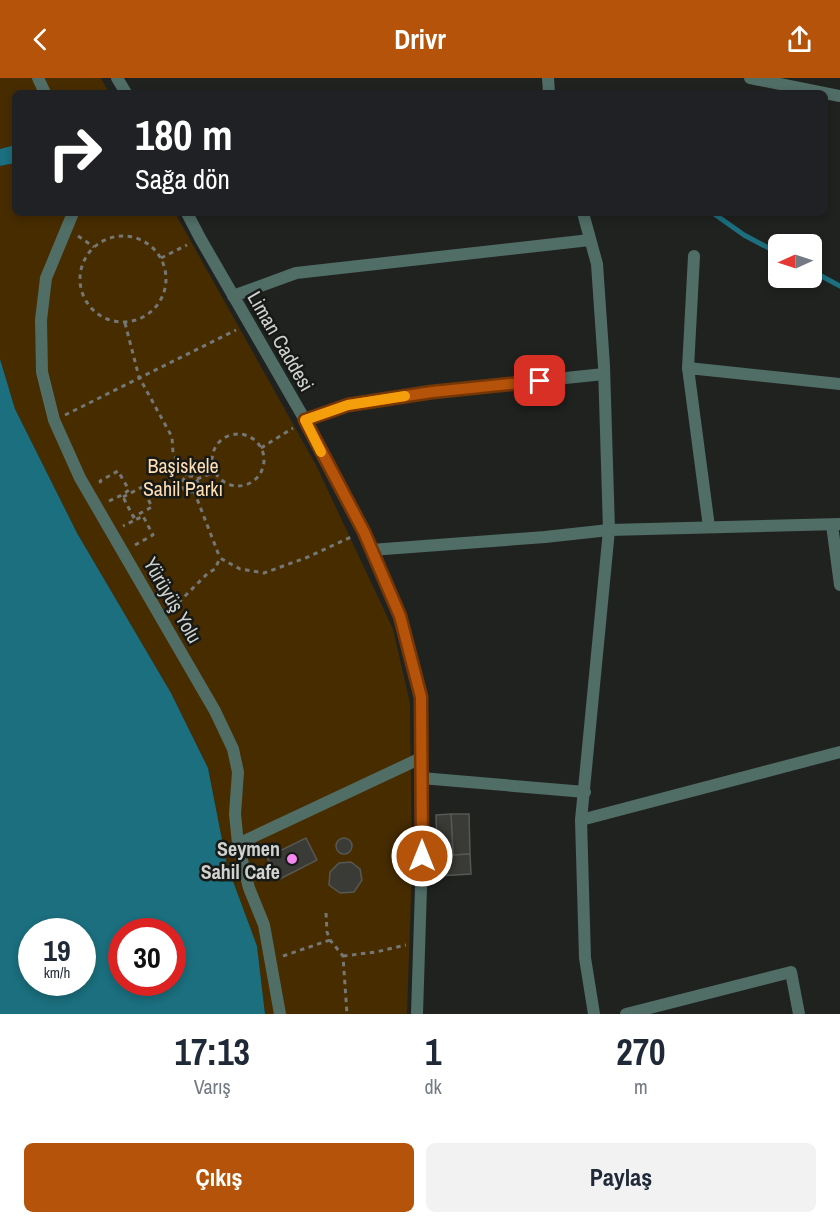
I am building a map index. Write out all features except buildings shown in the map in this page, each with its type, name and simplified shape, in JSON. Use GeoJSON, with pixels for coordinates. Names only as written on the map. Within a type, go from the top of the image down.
{"type":"FeatureCollection","features":[{"type":"Feature","properties":{"kind":"street"},"geometry":{"type":"LineString","coordinates":[[750,78],[810,90]]}},
{"type":"Feature","properties":{"kind":"street","name":"Yürüyüş Yolu"},"geometry":{"type":"LineString","coordinates":[[72,216],[46,278],[41,320],[42,372],[54,420],[80,478],[215,711],[233,749],[238,772],[235,814],[238,844],[249,888],[264,925],[280,1014]]}},
{"type":"Feature","properties":{"kind":"street","name":"Liman Caddesi"},"geometry":{"type":"LineString","coordinates":[[189,216],[305,420],[364,532],[400,616],[421,697],[417,1014]]}},
{"type":"Feature","properties":{"kind":"street"},"geometry":{"type":"LineString","coordinates":[[583,216],[597,264],[604,374],[609,530],[581,820],[585,958],[594,1014]]}},
{"type":"Feature","properties":{"kind":"street"},"geometry":{"type":"LineString","coordinates":[[233,296],[296,273],[590,240]]}},
{"type":"Feature","properties":{"kind":"street"},"geometry":{"type":"LineString","coordinates":[[694,256],[688,368],[709,527]]}},
{"type":"Feature","properties":{"kind":"street"},"geometry":{"type":"LineString","coordinates":[[688,368],[840,384]]}},
{"type":"Feature","properties":{"kind":"street"},"geometry":{"type":"LineString","coordinates":[[305,420],[348,405],[432,392],[604,374]]}},
{"type":"Feature","properties":{"kind":"street"},"geometry":{"type":"LineString","coordinates":[[371,550],[609,530],[836,524],[840,585]]}},
{"type":"Feature","properties":{"kind":"street"},"geometry":{"type":"LineString","coordinates":[[581,820],[840,753]]}},
{"type":"Feature","properties":{"kind":"street"},"geometry":{"type":"LineString","coordinates":[[238,844],[421,758]]}},
{"type":"Feature","properties":{"kind":"street"},"geometry":{"type":"LineString","coordinates":[[421,778],[585,792]]}},
{"type":"Feature","properties":{"kind":"street"},"geometry":{"type":"LineString","coordinates":[[626,1014],[791,972],[799,1014]]}},
{"type":"Feature","properties":{"kind":"path"},"geometry":{"type":"LineString","coordinates":[[68,228],[94,247]]}},
{"type":"Feature","properties":{"kind":"path"},"geometry":{"type":"LineString","coordinates":[[126,236],[146,243],[161,258],[165,272],[165,286],[161,300],[152,312],[139,319],[125,322],[111,321],[98,315],[88,305],[81,292],[79,278],[82,264],[99,242],[112,237],[126,236]]}},
{"type":"Feature","properties":{"kind":"path"},"geometry":{"type":"LineString","coordinates":[[161,258],[200,238]]}},
{"type":"Feature","properties":{"kind":"path"},"geometry":{"type":"LineString","coordinates":[[125,322],[139,377],[172,437],[173,453],[187,476]]}},
{"type":"Feature","properties":{"kind":"path"},"geometry":{"type":"LineString","coordinates":[[54,420],[236,330]]}},
{"type":"Feature","properties":{"kind":"path"},"geometry":{"type":"LineString","coordinates":[[261,448],[305,420]]}},
{"type":"Feature","properties":{"kind":"path"},"geometry":{"type":"LineString","coordinates":[[234,434],[250,436],[261,448],[263,466],[260,474],[254,480],[237,486],[228,484],[215,472],[212,456],[219,442],[226,437],[234,434]]}},
{"type":"Feature","properties":{"kind":"path"},"geometry":{"type":"LineString","coordinates":[[105,490],[100,481],[118,471],[129,490],[123,496]]}},
{"type":"Feature","properties":{"kind":"path"},"geometry":{"type":"LineString","coordinates":[[197,479],[215,472]]}},
{"type":"Feature","properties":{"kind":"path"},"geometry":{"type":"LineString","coordinates":[[182,487],[183,479],[187,476],[197,479]]}},
{"type":"Feature","properties":{"kind":"path"},"geometry":{"type":"LineString","coordinates":[[182,487],[189,492],[194,491],[198,487],[197,479]]}},
{"type":"Feature","properties":{"kind":"path"},"geometry":{"type":"LineString","coordinates":[[96,507],[142,487],[152,507],[111,533]]}},
{"type":"Feature","properties":{"kind":"path"},"geometry":{"type":"LineString","coordinates":[[147,497],[182,487]]}},
{"type":"Feature","properties":{"kind":"path"},"geometry":{"type":"LineString","coordinates":[[194,491],[220,558],[240,569],[264,573],[308,557],[364,532]]}},
{"type":"Feature","properties":{"kind":"path"},"geometry":{"type":"LineString","coordinates":[[123,496],[134,518]]}},
{"type":"Feature","properties":{"kind":"path"},"geometry":{"type":"LineString","coordinates":[[134,518],[143,516],[153,535],[134,545]]}},
{"type":"Feature","properties":{"kind":"path"},"geometry":{"type":"LineString","coordinates":[[162,621],[183,596],[208,573],[216,569],[220,558]]}},
{"type":"Feature","properties":{"kind":"path"},"geometry":{"type":"LineString","coordinates":[[326,913],[330,940],[343,956],[347,1014]]}},
{"type":"Feature","properties":{"kind":"path"},"geometry":{"type":"LineString","coordinates":[[270,960],[330,940]]}},
{"type":"Feature","properties":{"kind":"path"},"geometry":{"type":"LineString","coordinates":[[343,956],[376,952],[419,942]]}},
{"type":"Feature","properties":{"kind":"green space"},"geometry":{"type":"Polygon","coordinates":[[[0,78],[101,78],[107,90],[12,90],[12,146],[0,149],[0,78]]]}},
{"type":"Feature","properties":{"kind":"green space","name":"Başiskele Sahil Parkı"},"geometry":{"type":"Polygon","coordinates":[[[12,164],[12,216],[177,216],[316,465],[393,629],[410,703],[412,868],[407,1014],[265,1014],[257,946],[227,865],[208,768],[171,693],[77,533],[15,409],[0,359],[0,166],[12,164]]]}},
{"type":"Feature","properties":{"kind":"water"},"geometry":{"type":"Polygon","coordinates":[[[12,146],[12,164],[0,166],[0,149],[12,146]]]}},
{"type":"Feature","properties":{"kind":"water"},"geometry":{"type":"Polygon","coordinates":[[[0,359],[15,409],[77,533],[171,693],[208,768],[227,865],[257,946],[265,1014],[0,1014],[0,359]]]}},
{"type":"Feature","properties":{"kind":"waterway"},"geometry":{"type":"LineString","coordinates":[[717,216],[744,235],[768,248]]}},
{"type":"Feature","properties":{"kind":"waterway"},"geometry":{"type":"LineString","coordinates":[[822,276],[840,286]]}},
{"type":"Feature","properties":{"kind":"slow traffic"},"geometry":{"type":"LineString","coordinates":[[321,452],[305,420],[348,405],[405,396]]}},
{"type":"Feature","properties":{"kind":"place","name":"Seymen Sahil Cafe"},"geometry":{"type":"Point","coordinates":[292,859]}},
{"type":"Feature","properties":{"kind":"route"},"geometry":{"type":"LineString","coordinates":[[422,856],[421,697],[400,616],[364,532],[305,420],[348,405],[432,392],[540,381]]}}]}
